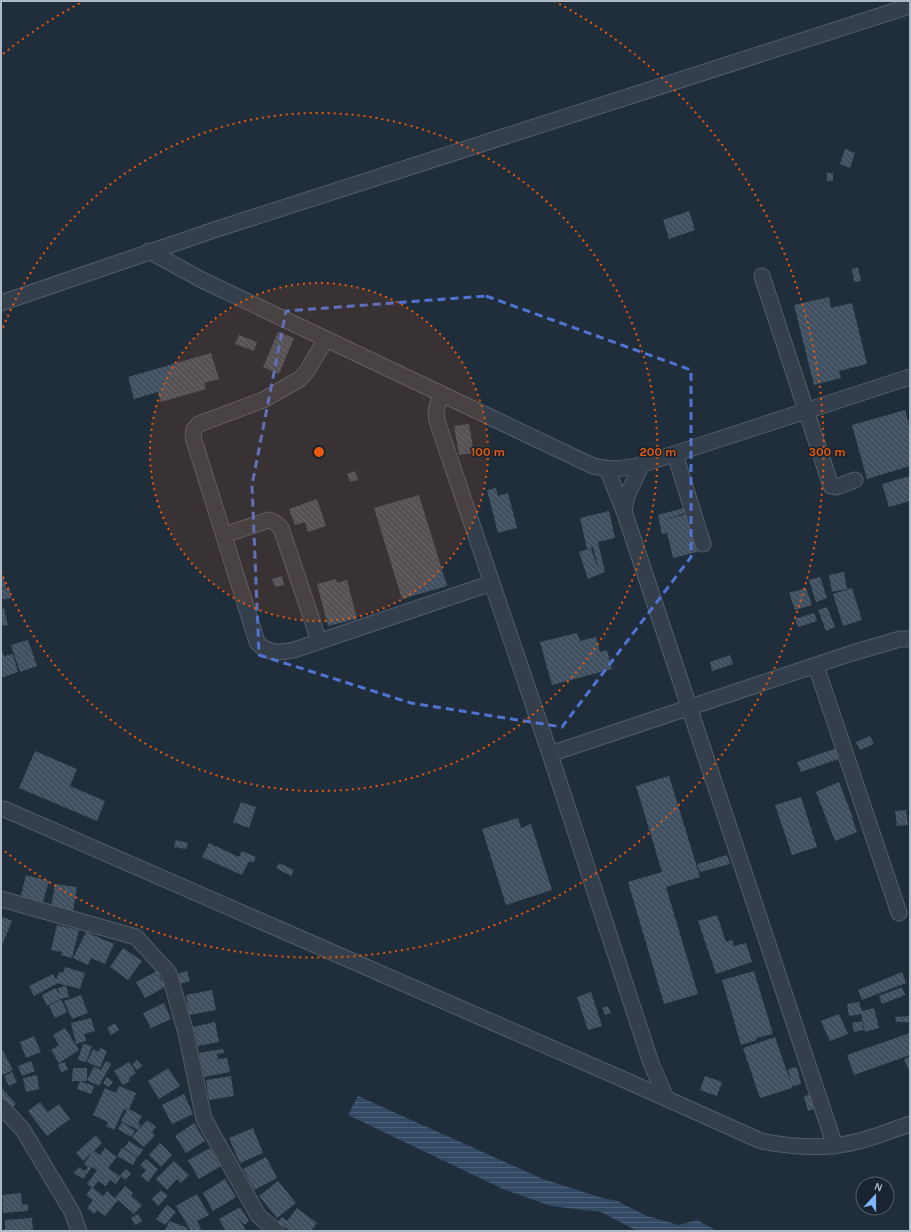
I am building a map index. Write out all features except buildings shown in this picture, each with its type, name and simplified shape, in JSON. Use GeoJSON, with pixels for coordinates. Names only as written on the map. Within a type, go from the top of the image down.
{"type":"FeatureCollection","features":[{"type":"Feature","properties":{"kind":"street"},"geometry":{"type":"LineString","coordinates":[[1,303],[149,252],[910,6]]}},
{"type":"Feature","properties":{"kind":"street"},"geometry":{"type":"LineString","coordinates":[[149,252],[202,280],[441,394],[593,466],[607,469],[622,469],[676,454],[910,377]]}},
{"type":"Feature","properties":{"kind":"street"},"geometry":{"type":"LineString","coordinates":[[762,276],[832,486],[836,487],[855,480]]}},
{"type":"Feature","properties":{"kind":"street"},"geometry":{"type":"LineString","coordinates":[[326,339],[307,371],[300,379],[263,400],[199,424],[194,429],[193,437],[257,642],[262,647],[280,653],[294,650],[492,583]]}},
{"type":"Feature","properties":{"kind":"street"},"geometry":{"type":"LineString","coordinates":[[441,394],[436,411],[437,421],[550,754],[650,1063],[666,1098]]}},
{"type":"Feature","properties":{"kind":"street"},"geometry":{"type":"LineString","coordinates":[[676,454],[703,544]]}},
{"type":"Feature","properties":{"kind":"street"},"geometry":{"type":"LineString","coordinates":[[624,511],[627,496],[642,464]]}},
{"type":"Feature","properties":{"kind":"street"},"geometry":{"type":"LineString","coordinates":[[607,469],[624,511],[835,1146]]}},
{"type":"Feature","properties":{"kind":"street"},"geometry":{"type":"LineString","coordinates":[[224,535],[269,520],[281,528],[319,642]]}},
{"type":"Feature","properties":{"kind":"street"},"geometry":{"type":"LineString","coordinates":[[550,754],[900,639],[910,639]]}},
{"type":"Feature","properties":{"kind":"street"},"geometry":{"type":"LineString","coordinates":[[816,666],[900,913]]}},
{"type":"Feature","properties":{"kind":"street"},"geometry":{"type":"LineString","coordinates":[[4,809],[666,1098],[760,1141],[780,1145],[811,1147],[835,1146],[855,1142],[910,1124]]}},
{"type":"Feature","properties":{"kind":"street"},"geometry":{"type":"LineString","coordinates":[[1,899],[136,937],[169,972],[186,1033],[204,1119],[258,1215],[276,1231]]}},
{"type":"Feature","properties":{"kind":"street"},"geometry":{"type":"LineString","coordinates":[[627,1081],[641,1077],[647,1072],[650,1063]]}},
{"type":"Feature","properties":{"kind":"street"},"geometry":{"type":"LineString","coordinates":[[1,1106],[23,1130],[72,1212],[79,1231]]}},
{"type":"Feature","properties":{"kind":"highlighted area"},"geometry":{"type":"Polygon","coordinates":[[[486,296],[691,370],[691,557],[562,727],[411,703],[259,655],[252,485],[286,311],[486,296]]]}},
{"type":"Feature","properties":{"kind":"water"},"geometry":{"type":"Polygon","coordinates":[[[358,1096],[543,1179],[599,1197],[617,1201],[647,1216],[679,1225],[697,1220],[715,1231],[637,1231],[601,1212],[551,1206],[505,1190],[348,1115],[358,1096]]]}}]}
